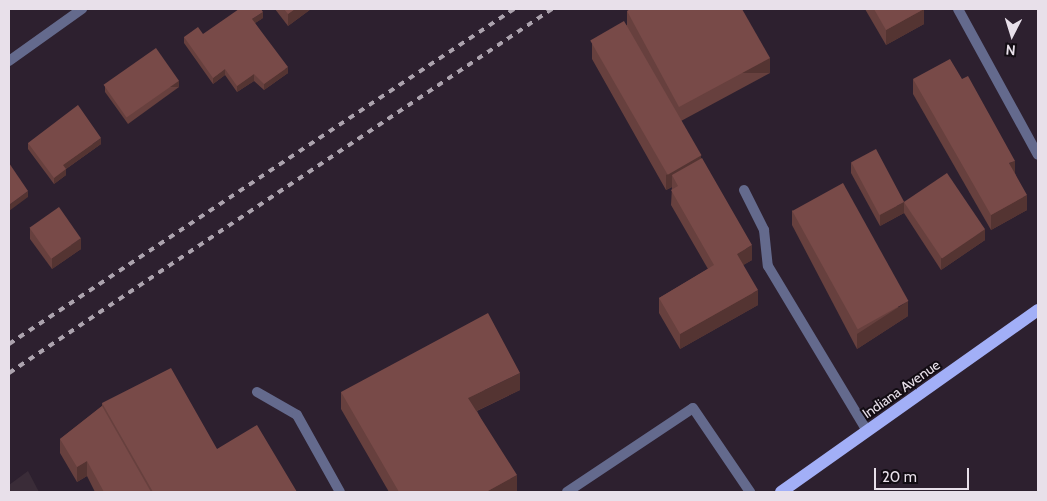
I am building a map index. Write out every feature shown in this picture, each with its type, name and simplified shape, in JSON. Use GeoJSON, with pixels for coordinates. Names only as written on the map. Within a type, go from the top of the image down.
{"type":"FeatureCollection","features":[{"type":"Feature","properties":{"kind":"main road","name":"Indiana Avenue"},"geometry":{"type":"LineString","coordinates":[[782,492],[1038,310]]}},
{"type":"Feature","properties":{"kind":"street"},"geometry":{"type":"LineString","coordinates":[[9,61],[82,9]]}},
{"type":"Feature","properties":{"kind":"street"},"geometry":{"type":"LineString","coordinates":[[958,9],[1038,155]]}},
{"type":"Feature","properties":{"kind":"street"},"geometry":{"type":"LineString","coordinates":[[744,190],[764,230],[768,266],[867,431]]}},
{"type":"Feature","properties":{"kind":"street"},"geometry":{"type":"LineString","coordinates":[[257,392],[297,415],[340,492]]}},
{"type":"Feature","properties":{"kind":"street"},"geometry":{"type":"LineString","coordinates":[[567,492],[693,408],[750,492]]}},
{"type":"Feature","properties":{"kind":"shaded area"},"geometry":{"type":"Polygon","coordinates":[[[28,471],[39,492],[9,492],[9,485],[28,471]]]}},
{"type":"Feature","properties":{"kind":"building"},"geometry":{"type":"Polygon","coordinates":[[[239,9],[261,9],[263,12],[252,19],[288,67],[264,84],[254,74],[237,86],[225,69],[213,78],[184,37],[198,27],[203,34],[239,9]]]}},
{"type":"Feature","properties":{"kind":"building"},"geometry":{"type":"Polygon","coordinates":[[[284,9],[295,9],[288,14],[284,9]]]}},
{"type":"Feature","properties":{"kind":"building"},"geometry":{"type":"Polygon","coordinates":[[[630,9],[742,9],[770,58],[679,107],[627,11],[630,9]]]}},
{"type":"Feature","properties":{"kind":"building"},"geometry":{"type":"Polygon","coordinates":[[[874,9],[924,9],[886,30],[874,9]]]}},
{"type":"Feature","properties":{"kind":"building"},"geometry":{"type":"Polygon","coordinates":[[[624,21],[702,155],[668,175],[590,40],[624,21]]]}},
{"type":"Feature","properties":{"kind":"building"},"geometry":{"type":"Polygon","coordinates":[[[156,48],[179,81],[127,117],[104,85],[156,48]]]}},
{"type":"Feature","properties":{"kind":"building"},"geometry":{"type":"Polygon","coordinates":[[[950,59],[962,79],[968,76],[1015,161],[1009,163],[1027,195],[991,215],[913,79],[950,59]]]}},
{"type":"Feature","properties":{"kind":"building"},"geometry":{"type":"Polygon","coordinates":[[[78,105],[101,138],[63,165],[66,169],[54,178],[28,143],[78,105]]]}},
{"type":"Feature","properties":{"kind":"building"},"geometry":{"type":"Polygon","coordinates":[[[876,149],[904,202],[879,215],[851,162],[876,149]]]}},
{"type":"Feature","properties":{"kind":"building"},"geometry":{"type":"Polygon","coordinates":[[[702,158],[752,245],[737,254],[758,290],[680,334],[659,298],[714,265],[671,190],[678,186],[672,175],[702,158]]]}},
{"type":"Feature","properties":{"kind":"building"},"geometry":{"type":"Polygon","coordinates":[[[9,163],[28,191],[9,205],[9,163]]]}},
{"type":"Feature","properties":{"kind":"building"},"geometry":{"type":"Polygon","coordinates":[[[947,173],[985,229],[942,258],[904,202],[947,173]]]}},
{"type":"Feature","properties":{"kind":"building"},"geometry":{"type":"Polygon","coordinates":[[[843,183],[908,301],[858,329],[792,211],[843,183]]]}},
{"type":"Feature","properties":{"kind":"building"},"geometry":{"type":"Polygon","coordinates":[[[59,207],[81,238],[51,259],[30,228],[59,207]]]}},
{"type":"Feature","properties":{"kind":"building"},"geometry":{"type":"Polygon","coordinates":[[[488,313],[520,373],[468,398],[517,475],[486,492],[399,492],[341,392],[488,313]]]}},
{"type":"Feature","properties":{"kind":"building"},"geometry":{"type":"Polygon","coordinates":[[[171,368],[217,449],[257,425],[297,492],[153,492],[102,403],[171,368]]]}},
{"type":"Feature","properties":{"kind":"building"},"geometry":{"type":"Polygon","coordinates":[[[102,406],[151,492],[104,492],[87,461],[77,467],[60,439],[102,406]]]}},
{"type":"Feature","properties":{"kind":"railway"},"geometry":{"type":"LineString","coordinates":[[9,344],[514,9]]}},
{"type":"Feature","properties":{"kind":"railway"},"geometry":{"type":"LineString","coordinates":[[9,373],[552,9]]}}]}
